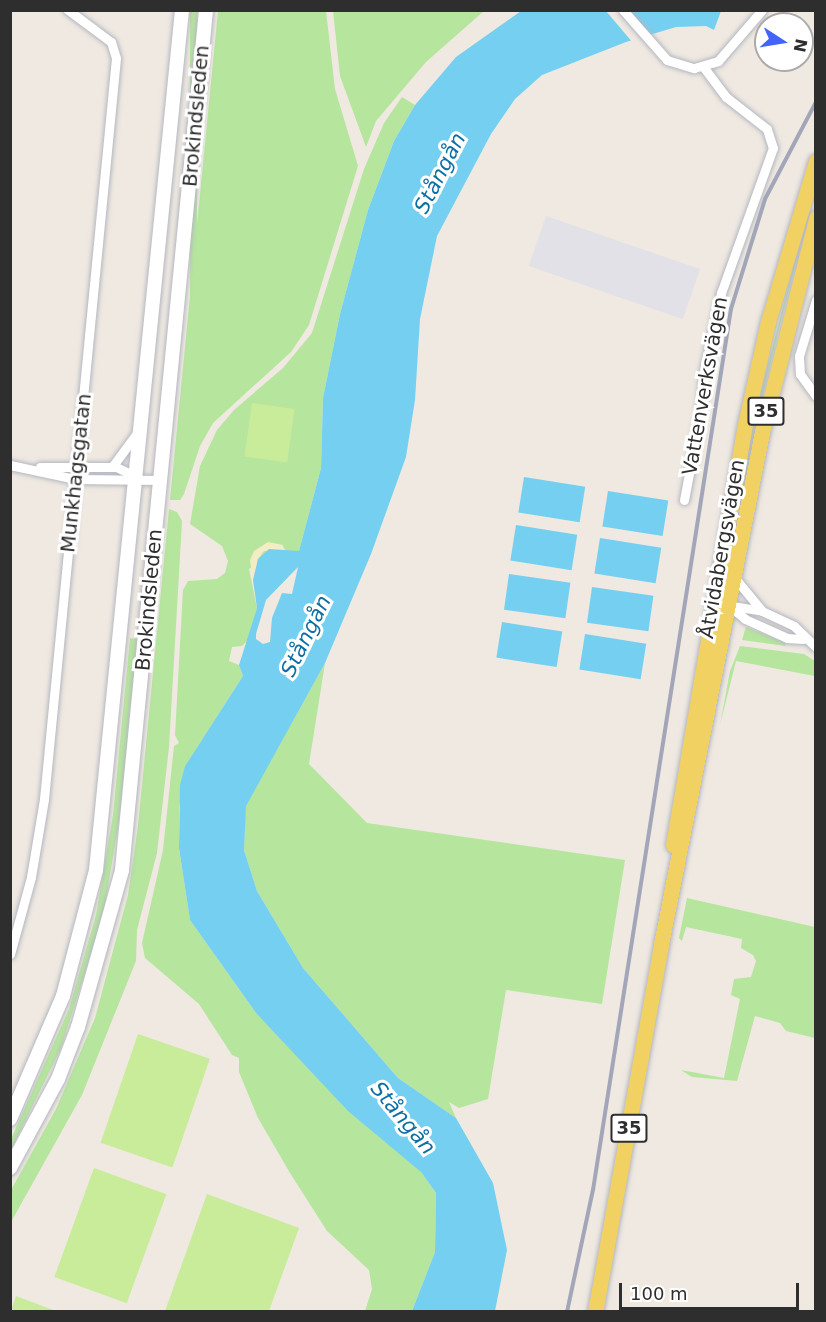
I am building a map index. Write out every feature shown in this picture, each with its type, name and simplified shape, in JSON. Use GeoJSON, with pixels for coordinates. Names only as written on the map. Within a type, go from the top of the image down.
{"type":"FeatureCollection","features":[{"type":"Feature","properties":{"kind":"main road","name":"Brokindsleden"},"geometry":{"type":"LineString","coordinates":[[10,1119],[56,1016],[91,895],[111,744],[182,10]]}},
{"type":"Feature","properties":{"kind":"main road","name":"Brokindsleden"},"geometry":{"type":"LineString","coordinates":[[10,1168],[62,1068],[90,992],[116,899],[130,807],[206,10]]}},
{"type":"Feature","properties":{"kind":"main road","name":"Åtvidabergsvägen"},"geometry":{"type":"LineString","coordinates":[[661,944],[684,762],[712,602],[768,322],[816,161]]}},
{"type":"Feature","properties":{"kind":"main road","name":"Åtvidabergsvägen"},"geometry":{"type":"LineString","coordinates":[[595,1311],[661,944],[776,366],[816,218]]}},
{"type":"Feature","properties":{"kind":"street","name":"Munkhagsgatan"},"geometry":{"type":"LineString","coordinates":[[10,954],[29,887],[44,799],[115,46],[68,10]]}},
{"type":"Feature","properties":{"kind":"street"},"geometry":{"type":"LineString","coordinates":[[623,10],[656,50],[680,66],[704,68],[718,61],[762,10]]}},
{"type":"Feature","properties":{"kind":"street","name":"Vattenverksvägen"},"geometry":{"type":"LineString","coordinates":[[684,500],[700,415],[704,373],[721,293],[773,148],[767,129],[726,97],[704,68]]}},
{"type":"Feature","properties":{"kind":"street"},"geometry":{"type":"LineString","coordinates":[[816,300],[799,356],[800,374],[816,396]]}},
{"type":"Feature","properties":{"kind":"street"},"geometry":{"type":"LineString","coordinates":[[112,467],[142,426]]}},
{"type":"Feature","properties":{"kind":"street"},"geometry":{"type":"LineString","coordinates":[[10,465],[33,468],[75,479],[114,482],[137,477]]}},
{"type":"Feature","properties":{"kind":"street"},"geometry":{"type":"LineString","coordinates":[[33,468],[77,465],[112,467],[137,477],[161,480]]}},
{"type":"Feature","properties":{"kind":"street"},"geometry":{"type":"LineString","coordinates":[[734,577],[762,611]]}},
{"type":"Feature","properties":{"kind":"street"},"geometry":{"type":"LineString","coordinates":[[712,602],[762,611],[794,626],[803,639],[816,647]]}},
{"type":"Feature","properties":{"kind":"street"},"geometry":{"type":"LineString","coordinates":[[728,605],[745,619],[787,638],[803,639]]}},
{"type":"Feature","properties":{"kind":"shaded area"},"geometry":{"type":"Polygon","coordinates":[[[546,216],[700,269],[683,319],[529,266],[546,216]]]}},
{"type":"Feature","properties":{"kind":"green space"},"geometry":{"type":"Polygon","coordinates":[[[333,10],[484,11],[426,62],[376,121],[366,147],[340,76],[333,10]]]}},
{"type":"Feature","properties":{"kind":"green space"},"geometry":{"type":"Polygon","coordinates":[[[190,11],[197,11],[197,434],[190,434],[190,11]]]}},
{"type":"Feature","properties":{"kind":"green space"},"geometry":{"type":"Polygon","coordinates":[[[218,11],[326,11],[335,89],[358,166],[309,325],[291,352],[213,423],[200,446],[184,494],[180,500],[170,500],[218,11]]]}},
{"type":"Feature","properties":{"kind":"green space"},"geometry":{"type":"Polygon","coordinates":[[[402,97],[415,105],[394,141],[368,210],[340,314],[323,398],[321,468],[299,551],[286,551],[282,545],[249,569],[257,608],[248,640],[242,646],[232,647],[229,661],[239,665],[243,676],[185,766],[179,808],[179,848],[190,920],[256,1013],[421,1172],[436,1193],[435,1252],[412,1311],[365,1311],[372,1289],[369,1270],[327,1231],[290,1173],[258,1118],[239,1072],[239,1058],[232,1055],[199,1004],[145,958],[142,943],[163,850],[174,746],[179,743],[175,735],[183,590],[188,581],[217,579],[225,573],[228,561],[222,546],[190,524],[200,466],[217,430],[234,410],[283,368],[312,333],[364,169],[384,123],[402,97]]]}},
{"type":"Feature","properties":{"kind":"green space"},"geometry":{"type":"Polygon","coordinates":[[[815,185],[760,406],[725,583],[757,406],[815,185]]]}},
{"type":"Feature","properties":{"kind":"green space"},"geometry":{"type":"Polygon","coordinates":[[[252,403],[295,409],[287,462],[244,456],[252,403]]]}},
{"type":"Feature","properties":{"kind":"green space"},"geometry":{"type":"Polygon","coordinates":[[[169,509],[177,512],[182,521],[169,747],[157,853],[137,930],[136,961],[82,1095],[11,1222],[11,1190],[56,1109],[95,1018],[128,895],[138,826],[169,509]]]}},
{"type":"Feature","properties":{"kind":"green space"},"geometry":{"type":"Polygon","coordinates":[[[746,627],[786,643],[785,646],[742,640],[746,627]]]}},
{"type":"Feature","properties":{"kind":"green space"},"geometry":{"type":"Polygon","coordinates":[[[130,638],[137,639],[120,815],[103,916],[61,1048],[11,1150],[11,1139],[69,1009],[96,915],[113,815],[130,638]]]}},
{"type":"Feature","properties":{"kind":"green space"},"geometry":{"type":"Polygon","coordinates":[[[740,646],[804,654],[815,661],[815,676],[736,661],[720,725],[730,671],[740,646]]]}},
{"type":"Feature","properties":{"kind":"green space"},"geometry":{"type":"Polygon","coordinates":[[[325,663],[309,764],[367,823],[625,860],[602,1004],[506,990],[488,1099],[459,1108],[449,1102],[456,1118],[398,1078],[303,968],[257,891],[244,850],[245,806],[325,663]]]}},
{"type":"Feature","properties":{"kind":"green space"},"geometry":{"type":"Polygon","coordinates":[[[687,898],[815,927],[815,1038],[786,1031],[780,1023],[755,1016],[737,1081],[692,1077],[681,1070],[724,1078],[740,999],[731,995],[734,979],[751,977],[756,961],[753,955],[741,948],[742,939],[686,927],[682,941],[679,938],[687,898]]]}},
{"type":"Feature","properties":{"kind":"green space"},"geometry":{"type":"Polygon","coordinates":[[[138,1034],[210,1059],[172,1167],[101,1143],[138,1034]]]}},
{"type":"Feature","properties":{"kind":"green space"},"geometry":{"type":"Polygon","coordinates":[[[94,1168],[166,1194],[127,1303],[54,1277],[94,1168]]]}},
{"type":"Feature","properties":{"kind":"green space"},"geometry":{"type":"Polygon","coordinates":[[[207,1194],[299,1228],[269,1311],[165,1311],[207,1194]]]}},
{"type":"Feature","properties":{"kind":"green space"},"geometry":{"type":"Polygon","coordinates":[[[16,1296],[56,1311],[11,1311],[16,1296]]]}},
{"type":"Feature","properties":{"kind":"sand"},"geometry":{"type":"Polygon","coordinates":[[[268,542],[283,545],[282,550],[264,551],[258,559],[253,580],[250,560],[254,551],[268,542]]]}},
{"type":"Feature","properties":{"kind":"water","name":"Stångån"},"geometry":{"type":"Polygon","coordinates":[[[521,11],[721,11],[714,30],[706,26],[676,27],[626,42],[542,75],[515,99],[491,134],[437,236],[420,319],[415,400],[406,457],[371,554],[325,663],[246,806],[244,850],[257,891],[303,968],[398,1078],[456,1118],[493,1183],[507,1250],[495,1311],[412,1311],[435,1252],[436,1193],[421,1172],[348,1111],[256,1013],[190,920],[179,848],[180,785],[185,766],[243,676],[239,665],[257,608],[253,580],[258,559],[269,549],[299,551],[321,468],[323,398],[340,314],[368,210],[394,141],[415,105],[456,57],[521,11]],[[298,567],[266,600],[256,634],[256,639],[263,644],[270,642],[272,618],[282,593],[292,594],[298,567]]]}},
{"type":"Feature","properties":{"kind":"water"},"geometry":{"type":"Polygon","coordinates":[[[524,477],[585,487],[580,522],[518,513],[524,477]]]}},
{"type":"Feature","properties":{"kind":"water"},"geometry":{"type":"Polygon","coordinates":[[[608,491],[668,501],[663,536],[602,527],[608,491]]]}},
{"type":"Feature","properties":{"kind":"water"},"geometry":{"type":"Polygon","coordinates":[[[516,525],[577,535],[572,570],[510,561],[516,525]]]}},
{"type":"Feature","properties":{"kind":"water"},"geometry":{"type":"Polygon","coordinates":[[[600,538],[661,548],[656,583],[594,574],[600,538]]]}},
{"type":"Feature","properties":{"kind":"water"},"geometry":{"type":"Polygon","coordinates":[[[509,574],[570,583],[565,618],[504,610],[509,574]]]}},
{"type":"Feature","properties":{"kind":"water"},"geometry":{"type":"Polygon","coordinates":[[[592,587],[653,596],[648,631],[587,623],[592,587]]]}},
{"type":"Feature","properties":{"kind":"water"},"geometry":{"type":"Polygon","coordinates":[[[502,622],[562,632],[557,667],[496,658],[502,622]]]}},
{"type":"Feature","properties":{"kind":"water"},"geometry":{"type":"Polygon","coordinates":[[[585,634],[646,644],[641,679],[579,670],[585,634]]]}},
{"type":"Feature","properties":{"kind":"pier"},"geometry":{"type":"Polygon","coordinates":[[[606,11],[630,11],[652,37],[633,43],[606,11]]]}},
{"type":"Feature","properties":{"kind":"railway"},"geometry":{"type":"LineString","coordinates":[[567,1312],[593,1190],[731,309],[765,199],[816,102]]}}]}
